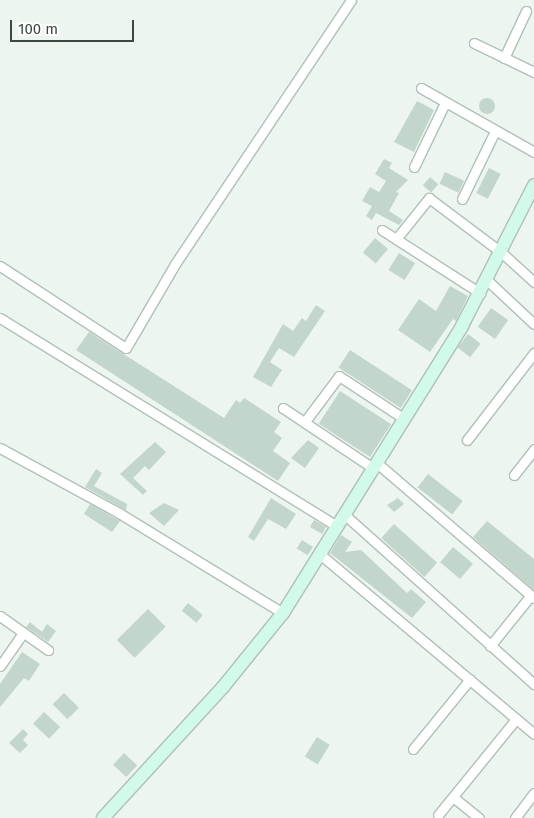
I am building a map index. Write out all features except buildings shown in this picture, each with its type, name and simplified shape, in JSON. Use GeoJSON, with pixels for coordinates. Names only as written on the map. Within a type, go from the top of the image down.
{"type":"FeatureCollection","features":[{"type":"Feature","properties":{"kind":"main road"},"geometry":{"type":"LineString","coordinates":[[102,818],[223,687],[283,613],[321,555],[480,293],[534,185]]}},
{"type":"Feature","properties":{"kind":"street"},"geometry":{"type":"LineString","coordinates":[[0,266],[126,348],[175,264],[351,0]]}},
{"type":"Feature","properties":{"kind":"street"},"geometry":{"type":"LineString","coordinates":[[504,58],[526,11]]}},
{"type":"Feature","properties":{"kind":"street"},"geometry":{"type":"LineString","coordinates":[[474,43],[534,72]]}},
{"type":"Feature","properties":{"kind":"street"},"geometry":{"type":"LineString","coordinates":[[421,88],[534,152]]}},
{"type":"Feature","properties":{"kind":"street"},"geometry":{"type":"LineString","coordinates":[[414,167],[445,103]]}},
{"type":"Feature","properties":{"kind":"street"},"geometry":{"type":"LineString","coordinates":[[462,199],[495,131]]}},
{"type":"Feature","properties":{"kind":"street"},"geometry":{"type":"LineString","coordinates":[[396,239],[428,198],[501,252],[534,282]]}},
{"type":"Feature","properties":{"kind":"street"},"geometry":{"type":"LineString","coordinates":[[382,230],[480,293]]}},
{"type":"Feature","properties":{"kind":"street"},"geometry":{"type":"LineString","coordinates":[[487,280],[534,324]]}},
{"type":"Feature","properties":{"kind":"street"},"geometry":{"type":"LineString","coordinates":[[0,318],[338,527]]}},
{"type":"Feature","properties":{"kind":"street"},"geometry":{"type":"LineString","coordinates":[[467,440],[534,353]]}},
{"type":"Feature","properties":{"kind":"street"},"geometry":{"type":"LineString","coordinates":[[306,420],[339,376],[404,418]]}},
{"type":"Feature","properties":{"kind":"street"},"geometry":{"type":"LineString","coordinates":[[283,408],[306,420],[375,465],[532,597],[490,646]]}},
{"type":"Feature","properties":{"kind":"street"},"geometry":{"type":"LineString","coordinates":[[0,448],[127,518],[283,613]]}},
{"type":"Feature","properties":{"kind":"street"},"geometry":{"type":"LineString","coordinates":[[514,475],[534,449]]}},
{"type":"Feature","properties":{"kind":"street"},"geometry":{"type":"LineString","coordinates":[[345,515],[534,684]]}},
{"type":"Feature","properties":{"kind":"street"},"geometry":{"type":"LineString","coordinates":[[321,555],[534,734]]}},
{"type":"Feature","properties":{"kind":"street"},"geometry":{"type":"LineString","coordinates":[[0,616],[48,650]]}},
{"type":"Feature","properties":{"kind":"street"},"geometry":{"type":"LineString","coordinates":[[0,666],[23,633]]}},
{"type":"Feature","properties":{"kind":"street"},"geometry":{"type":"LineString","coordinates":[[413,750],[470,679]]}},
{"type":"Feature","properties":{"kind":"street"},"geometry":{"type":"LineString","coordinates":[[438,815],[516,719]]}},
{"type":"Feature","properties":{"kind":"street"},"geometry":{"type":"LineString","coordinates":[[515,818],[534,793]]}},
{"type":"Feature","properties":{"kind":"street"},"geometry":{"type":"LineString","coordinates":[[453,797],[479,818]]}}]}
